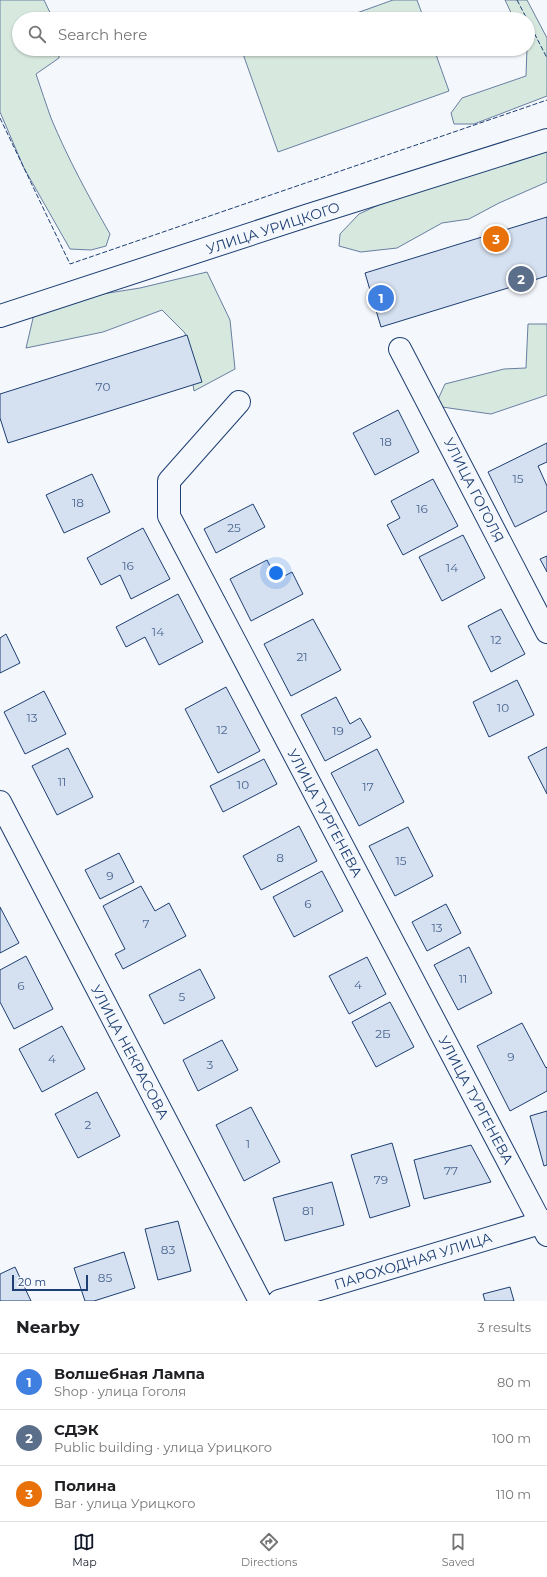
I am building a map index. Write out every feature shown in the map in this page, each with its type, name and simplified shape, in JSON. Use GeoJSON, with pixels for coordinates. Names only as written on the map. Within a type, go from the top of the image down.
{"type":"FeatureCollection","features":[{"type":"Feature","properties":{"kind":"street","name":"УЛИЦА УРИЦКОГО"},"geometry":{"type":"LineString","coordinates":[[0,316],[306,216],[547,140]]}},
{"type":"Feature","properties":{"kind":"street","name":"УЛИЦА ГОГОЛЯ"},"geometry":{"type":"LineString","coordinates":[[400,349],[547,632]]}},
{"type":"Feature","properties":{"kind":"street","name":"УЛИЦА ТУРГЕНЕВА"},"geometry":{"type":"LineString","coordinates":[[240,402],[169,481],[169,516],[545,1227]]}},
{"type":"Feature","properties":{"kind":"street","name":"УЛИЦА НЕКРАСОВА"},"geometry":{"type":"LineString","coordinates":[[0,802],[260,1301]]}},
{"type":"Feature","properties":{"kind":"street","name":"ПАРОХОДНАЯ УЛИЦА"},"geometry":{"type":"LineString","coordinates":[[279,1301],[545,1227]]}},
{"type":"Feature","properties":{"kind":"shaded area"},"geometry":{"type":"Polygon","coordinates":[[[0,0],[44,0],[50,12],[12,12],[12,56],[59,56],[59,58],[36,74],[51,118],[64,148],[110,234],[106,246],[91,250],[70,249],[24,168],[0,112],[0,0]]]}},
{"type":"Feature","properties":{"kind":"shaded area"},"geometry":{"type":"Polygon","coordinates":[[[393,0],[417,0],[421,12],[360,12],[393,0]]]}},
{"type":"Feature","properties":{"kind":"shaded area"},"geometry":{"type":"Polygon","coordinates":[[[505,0],[527,0],[533,12],[511,12],[505,0]]]}},
{"type":"Feature","properties":{"kind":"shaded area"},"geometry":{"type":"Polygon","coordinates":[[[535,15],[547,38],[547,96],[474,124],[454,124],[451,113],[462,98],[526,76],[527,56],[535,56],[535,15]]]}},
{"type":"Feature","properties":{"kind":"shaded area"},"geometry":{"type":"Polygon","coordinates":[[[244,56],[436,56],[449,91],[278,152],[244,56]]]}},
{"type":"Feature","properties":{"kind":"shaded area"},"geometry":{"type":"Polygon","coordinates":[[[547,148],[547,182],[499,203],[469,219],[442,223],[397,248],[361,252],[339,246],[340,234],[359,214],[402,194],[547,148]]]}},
{"type":"Feature","properties":{"kind":"shaded area"},"geometry":{"type":"Polygon","coordinates":[[[207,272],[230,320],[235,369],[194,391],[185,333],[162,310],[103,332],[26,348],[34,314],[64,300],[140,288],[207,272]]]}},
{"type":"Feature","properties":{"kind":"shaded area"},"geometry":{"type":"Polygon","coordinates":[[[528,324],[547,324],[547,395],[491,414],[435,406],[445,384],[504,369],[526,368],[528,324]]]}},
{"type":"Feature","properties":{"kind":"building"},"geometry":{"type":"Polygon","coordinates":[[[547,217],[547,276],[381,327],[365,273],[547,217]]]}},
{"type":"Feature","properties":{"kind":"building"},"geometry":{"type":"Polygon","coordinates":[[[187,335],[202,382],[8,443],[0,418],[0,394],[187,335]]]}},
{"type":"Feature","properties":{"kind":"building"},"geometry":{"type":"Polygon","coordinates":[[[398,410],[419,452],[375,475],[353,433],[398,410]]]}},
{"type":"Feature","properties":{"kind":"building"},"geometry":{"type":"Polygon","coordinates":[[[547,443],[547,462],[538,466],[547,486],[547,511],[515,527],[488,472],[547,443]]]}},
{"type":"Feature","properties":{"kind":"building"},"geometry":{"type":"Polygon","coordinates":[[[92,474],[110,512],[64,533],[46,495],[92,474]]]}},
{"type":"Feature","properties":{"kind":"building"},"geometry":{"type":"Polygon","coordinates":[[[433,479],[458,526],[403,555],[387,525],[400,518],[391,501],[433,479]]]}},
{"type":"Feature","properties":{"kind":"building"},"geometry":{"type":"Polygon","coordinates":[[[253,504],[265,527],[216,553],[204,529],[253,504]]]}},
{"type":"Feature","properties":{"kind":"building"},"geometry":{"type":"Polygon","coordinates":[[[143,528],[170,579],[131,599],[120,575],[101,585],[87,558],[143,528]]]}},
{"type":"Feature","properties":{"kind":"building"},"geometry":{"type":"Polygon","coordinates":[[[463,535],[485,578],[442,601],[419,557],[463,535]]]}},
{"type":"Feature","properties":{"kind":"building"},"geometry":{"type":"Polygon","coordinates":[[[547,556],[547,572],[540,559],[547,556]]]}},
{"type":"Feature","properties":{"kind":"building"},"geometry":{"type":"Polygon","coordinates":[[[267,560],[277,580],[292,572],[303,594],[251,621],[230,579],[267,560]]]}},
{"type":"Feature","properties":{"kind":"building"},"geometry":{"type":"Polygon","coordinates":[[[178,594],[203,642],[159,665],[145,637],[126,647],[116,627],[178,594]]]}},
{"type":"Feature","properties":{"kind":"building"},"geometry":{"type":"Polygon","coordinates":[[[501,609],[525,654],[491,672],[468,626],[501,609]]]}},
{"type":"Feature","properties":{"kind":"building"},"geometry":{"type":"Polygon","coordinates":[[[313,619],[341,670],[291,696],[264,644],[313,619]]]}},
{"type":"Feature","properties":{"kind":"building"},"geometry":{"type":"Polygon","coordinates":[[[6,634],[20,663],[0,673],[0,638],[6,634]]]}},
{"type":"Feature","properties":{"kind":"building"},"geometry":{"type":"Polygon","coordinates":[[[517,680],[534,715],[489,737],[473,702],[517,680]]]}},
{"type":"Feature","properties":{"kind":"building"},"geometry":{"type":"Polygon","coordinates":[[[226,687],[260,751],[218,773],[185,709],[226,687]]]}},
{"type":"Feature","properties":{"kind":"building"},"geometry":{"type":"Polygon","coordinates":[[[44,691],[66,734],[25,754],[4,712],[44,691]]]}},
{"type":"Feature","properties":{"kind":"building"},"geometry":{"type":"Polygon","coordinates":[[[336,697],[350,724],[360,718],[371,737],[325,761],[301,715],[336,697]]]}},
{"type":"Feature","properties":{"kind":"building"},"geometry":{"type":"Polygon","coordinates":[[[547,747],[547,794],[528,757],[547,747]]]}},
{"type":"Feature","properties":{"kind":"building"},"geometry":{"type":"Polygon","coordinates":[[[68,748],[93,797],[57,815],[32,766],[68,748]]]}},
{"type":"Feature","properties":{"kind":"building"},"geometry":{"type":"Polygon","coordinates":[[[377,749],[404,802],[359,826],[331,773],[377,749]]]}},
{"type":"Feature","properties":{"kind":"building"},"geometry":{"type":"Polygon","coordinates":[[[264,759],[277,784],[223,812],[210,786],[264,759]]]}},
{"type":"Feature","properties":{"kind":"building"},"geometry":{"type":"Polygon","coordinates":[[[299,826],[317,861],[261,890],[243,856],[299,826]]]}},
{"type":"Feature","properties":{"kind":"building"},"geometry":{"type":"Polygon","coordinates":[[[408,827],[433,876],[395,896],[369,846],[408,827]]]}},
{"type":"Feature","properties":{"kind":"building"},"geometry":{"type":"Polygon","coordinates":[[[119,853],[134,882],[100,899],[85,870],[119,853]]]}},
{"type":"Feature","properties":{"kind":"building"},"geometry":{"type":"Polygon","coordinates":[[[322,871],[343,911],[294,937],[273,897],[322,871]]]}},
{"type":"Feature","properties":{"kind":"building"},"geometry":{"type":"Polygon","coordinates":[[[141,886],[155,911],[169,903],[186,936],[123,969],[115,954],[125,949],[103,906],[141,886]]]}},
{"type":"Feature","properties":{"kind":"building"},"geometry":{"type":"Polygon","coordinates":[[[446,904],[461,933],[427,951],[412,922],[446,904]]]}},
{"type":"Feature","properties":{"kind":"building"},"geometry":{"type":"Polygon","coordinates":[[[0,907],[19,943],[0,953],[0,907]]]}},
{"type":"Feature","properties":{"kind":"building"},"geometry":{"type":"Polygon","coordinates":[[[469,947],[492,993],[458,1010],[434,965],[469,947]]]}},
{"type":"Feature","properties":{"kind":"building"},"geometry":{"type":"Polygon","coordinates":[[[26,956],[53,1009],[14,1029],[0,1002],[0,970],[26,956]]]}},
{"type":"Feature","properties":{"kind":"building"},"geometry":{"type":"Polygon","coordinates":[[[367,957],[386,994],[349,1014],[329,976],[367,957]]]}},
{"type":"Feature","properties":{"kind":"building"},"geometry":{"type":"Polygon","coordinates":[[[200,969],[215,998],[164,1024],[149,995],[200,969]]]}},
{"type":"Feature","properties":{"kind":"building"},"geometry":{"type":"Polygon","coordinates":[[[390,1002],[414,1047],[376,1067],[352,1022],[390,1002]]]}},
{"type":"Feature","properties":{"kind":"building"},"geometry":{"type":"Polygon","coordinates":[[[522,1023],[546,1068],[547,1067],[547,1091],[510,1111],[477,1046],[522,1023]]]}},
{"type":"Feature","properties":{"kind":"building"},"geometry":{"type":"Polygon","coordinates":[[[62,1026],[85,1069],[42,1092],[19,1049],[62,1026]]]}},
{"type":"Feature","properties":{"kind":"building"},"geometry":{"type":"Polygon","coordinates":[[[222,1040],[238,1070],[198,1091],[183,1060],[222,1040]]]}},
{"type":"Feature","properties":{"kind":"building"},"geometry":{"type":"Polygon","coordinates":[[[97,1092],[120,1136],[78,1158],[55,1114],[97,1092]]]}},
{"type":"Feature","properties":{"kind":"building"},"geometry":{"type":"Polygon","coordinates":[[[251,1107],[280,1162],[244,1181],[216,1125],[251,1107]]]}},
{"type":"Feature","properties":{"kind":"building"},"geometry":{"type":"Polygon","coordinates":[[[547,1111],[547,1165],[544,1166],[530,1116],[547,1111]]]}},
{"type":"Feature","properties":{"kind":"building"},"geometry":{"type":"Polygon","coordinates":[[[392,1143],[410,1206],[370,1218],[351,1155],[392,1143]]]}},
{"type":"Feature","properties":{"kind":"building"},"geometry":{"type":"Polygon","coordinates":[[[471,1145],[491,1182],[424,1199],[414,1160],[471,1145]]]}},
{"type":"Feature","properties":{"kind":"building"},"geometry":{"type":"Polygon","coordinates":[[[332,1182],[344,1225],[285,1241],[273,1198],[332,1182]]]}},
{"type":"Feature","properties":{"kind":"building"},"geometry":{"type":"Polygon","coordinates":[[[178,1221],[191,1271],[158,1280],[145,1229],[178,1221]]]}},
{"type":"Feature","properties":{"kind":"building"},"geometry":{"type":"Polygon","coordinates":[[[124,1252],[135,1288],[94,1301],[85,1301],[74,1268],[124,1252]]]}},
{"type":"Feature","properties":{"kind":"building"},"geometry":{"type":"Polygon","coordinates":[[[15,1267],[31,1301],[0,1301],[0,1274],[15,1267]]]}},
{"type":"Feature","properties":{"kind":"building"},"geometry":{"type":"Polygon","coordinates":[[[510,1287],[514,1301],[485,1301],[483,1294],[510,1287]]]}},
{"type":"Feature","properties":{"kind":"fence"},"geometry":{"type":"LineString","coordinates":[[517,0],[523,12]]}},
{"type":"Feature","properties":{"kind":"fence"},"geometry":{"type":"LineString","coordinates":[[535,35],[547,58]]}},
{"type":"Feature","properties":{"kind":"fence"},"geometry":{"type":"LineString","coordinates":[[0,118],[70,264],[547,100]]}},
{"type":"Feature","properties":{"kind":"place","name":"Полина"},"geometry":{"type":"Point","coordinates":[496,239]}},
{"type":"Feature","properties":{"kind":"place","name":"СДЭК"},"geometry":{"type":"Point","coordinates":[521,279]}},
{"type":"Feature","properties":{"kind":"place","name":"Волшебная Лампа"},"geometry":{"type":"Point","coordinates":[381,298]}}]}
